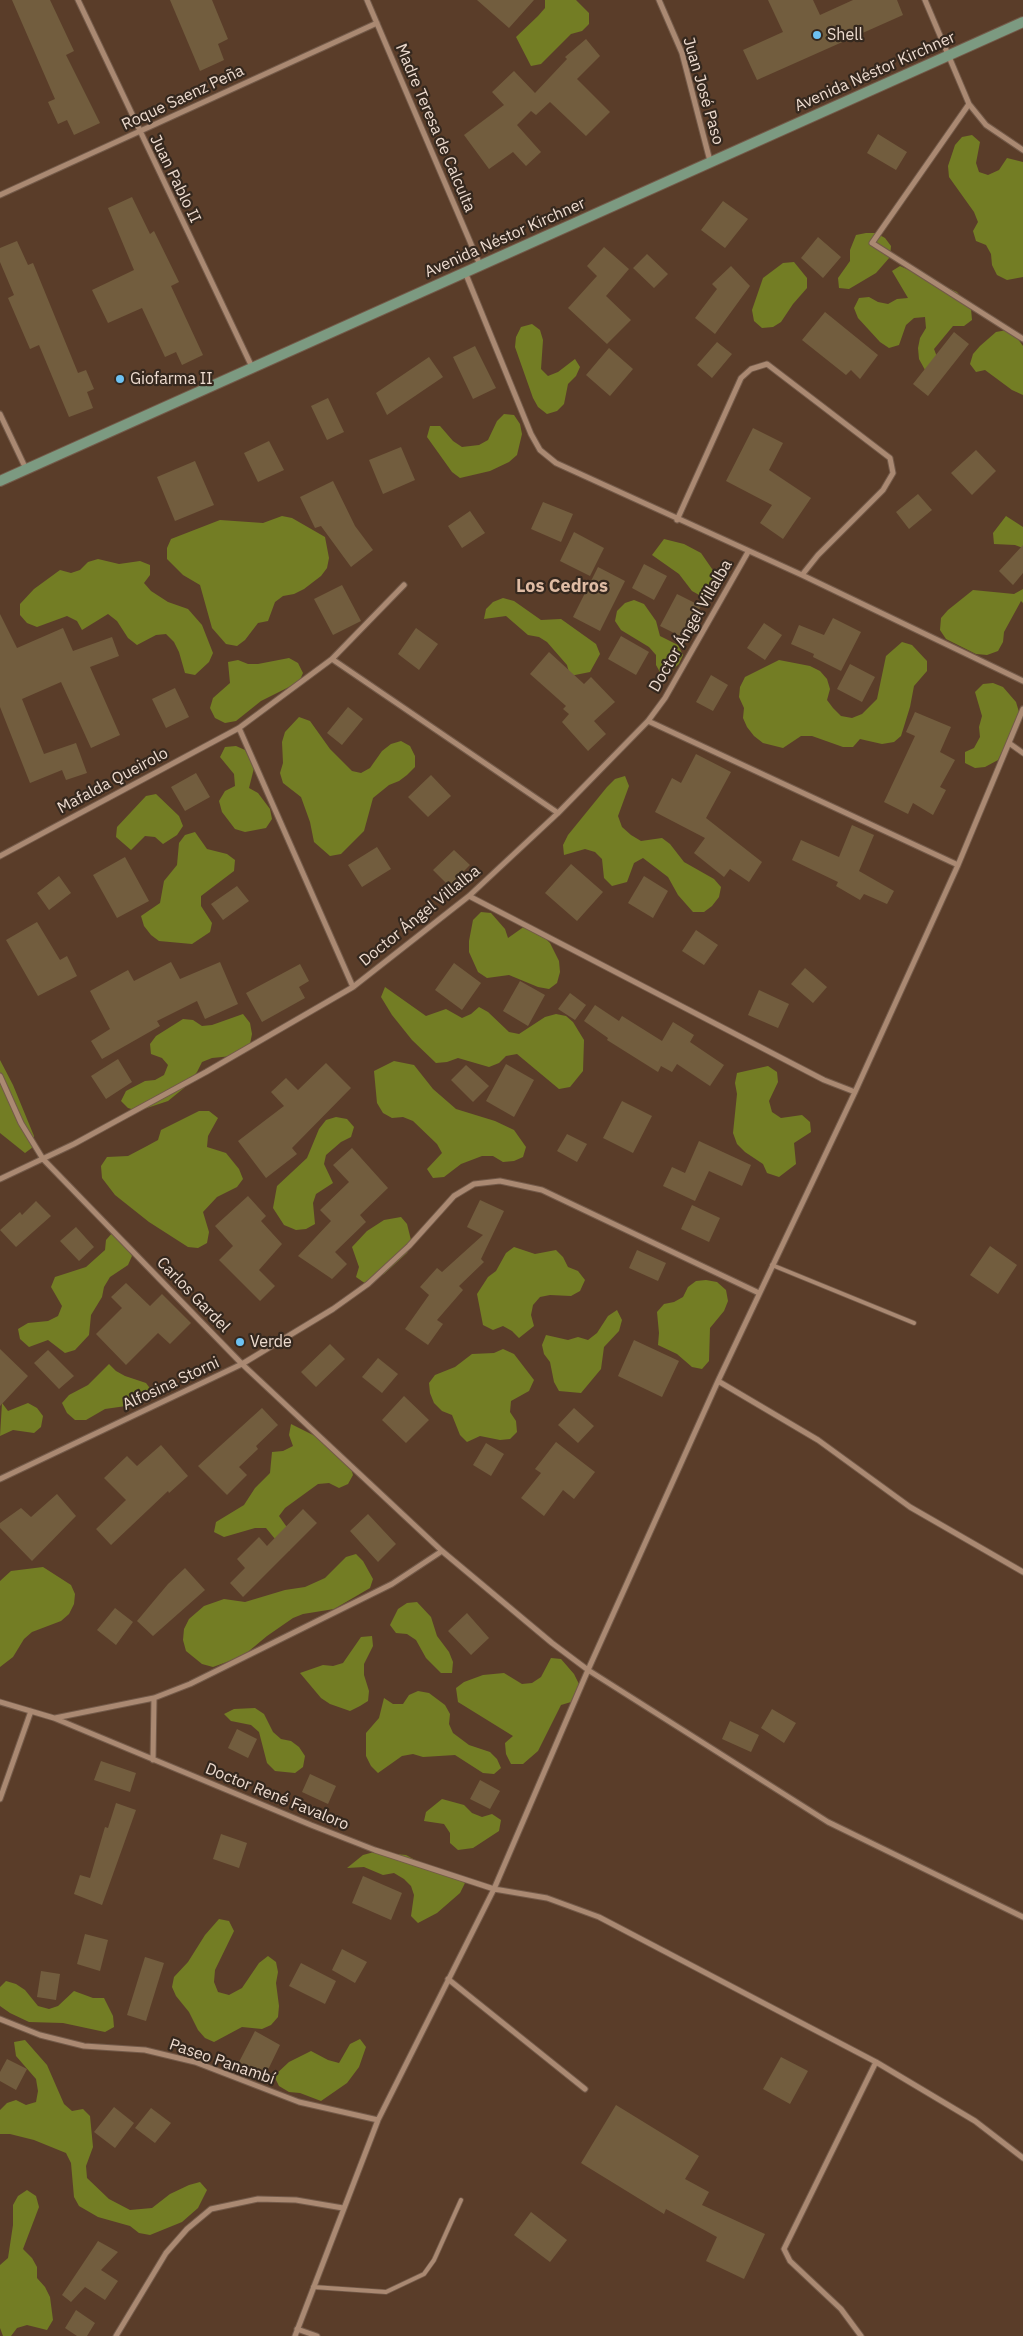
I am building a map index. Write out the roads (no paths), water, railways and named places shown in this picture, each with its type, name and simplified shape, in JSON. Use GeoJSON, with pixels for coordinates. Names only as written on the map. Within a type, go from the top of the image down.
{"type":"FeatureCollection","features":[{"type":"Feature","properties":{"kind":"main road","name":"Avenida Néstor Kirchner"},"geometry":{"type":"LineString","coordinates":[[0,481],[1023,22]]}},
{"type":"Feature","properties":{"kind":"street","name":"Juan Pablo II"},"geometry":{"type":"LineString","coordinates":[[78,0],[252,367]]}},
{"type":"Feature","properties":{"kind":"street","name":"Madre Teresa de Calculta"},"geometry":{"type":"LineString","coordinates":[[367,0],[480,266]]}},
{"type":"Feature","properties":{"kind":"street","name":"Juan José Paso"},"geometry":{"type":"LineString","coordinates":[[659,0],[682,53],[710,161]]}},
{"type":"Feature","properties":{"kind":"street"},"geometry":{"type":"LineString","coordinates":[[925,0],[969,104],[986,125],[1023,150]]}},
{"type":"Feature","properties":{"kind":"street","name":"Roque Saenz Peña"},"geometry":{"type":"LineString","coordinates":[[0,195],[377,23]]}},
{"type":"Feature","properties":{"kind":"street"},"geometry":{"type":"LineString","coordinates":[[969,104],[872,243],[1023,339]]}},
{"type":"Feature","properties":{"kind":"street"},"geometry":{"type":"LineString","coordinates":[[465,272],[531,434],[540,450],[556,463],[802,576],[1023,681]]}},
{"type":"Feature","properties":{"kind":"street"},"geometry":{"type":"LineString","coordinates":[[677,520],[741,378],[751,369],[767,364],[890,458],[893,473],[883,490],[818,555],[802,576]]}},
{"type":"Feature","properties":{"kind":"street"},"geometry":{"type":"LineString","coordinates":[[0,414],[26,469]]}},
{"type":"Feature","properties":{"kind":"street","name":"Doctor Ángel Villalba"},"geometry":{"type":"LineString","coordinates":[[0,1178],[43,1159],[206,1072],[353,987],[469,896],[558,813],[648,721],[665,698],[748,552]]}},
{"type":"Feature","properties":{"kind":"street","name":"Mafalda Queirolo"},"geometry":{"type":"LineString","coordinates":[[0,856],[239,728],[332,659],[404,586]]}},
{"type":"Feature","properties":{"kind":"street"},"geometry":{"type":"LineString","coordinates":[[332,659],[558,813]]}},
{"type":"Feature","properties":{"kind":"street"},"geometry":{"type":"LineString","coordinates":[[295,2336],[378,2120],[494,1888],[588,1670],[718,1381],[855,1092],[958,864],[1023,708]]}},
{"type":"Feature","properties":{"kind":"street"},"geometry":{"type":"LineString","coordinates":[[648,721],[958,864]]}},
{"type":"Feature","properties":{"kind":"street"},"geometry":{"type":"LineString","coordinates":[[239,728],[353,987]]}},
{"type":"Feature","properties":{"kind":"street"},"geometry":{"type":"LineString","coordinates":[[1010,743],[1023,753]]}},
{"type":"Feature","properties":{"kind":"street"},"geometry":{"type":"LineString","coordinates":[[469,896],[824,1080],[855,1092]]}},
{"type":"Feature","properties":{"kind":"street","name":"Carlos Gardel"},"geometry":{"type":"LineString","coordinates":[[0,1076],[21,1123],[43,1159],[242,1364],[442,1551],[552,1643],[588,1670],[828,1822],[1023,1917]]}},
{"type":"Feature","properties":{"kind":"street","name":"Alfosina Storni"},"geometry":{"type":"LineString","coordinates":[[0,1479],[242,1364],[333,1309],[368,1284],[409,1246],[454,1196],[474,1184],[500,1180],[542,1190],[759,1293]]}},
{"type":"Feature","properties":{"kind":"street"},"geometry":{"type":"LineString","coordinates":[[718,1381],[818,1440],[910,1507],[1023,1572]]}},
{"type":"Feature","properties":{"kind":"street","name":"Doctor René Favaloro"},"geometry":{"type":"LineString","coordinates":[[54,1718],[154,1698],[190,1684],[392,1584],[442,1551]]}},
{"type":"Feature","properties":{"kind":"street"},"geometry":{"type":"LineString","coordinates":[[153,1760],[154,1698]]}},
{"type":"Feature","properties":{"kind":"street","name":"Doctor René Favaloro"},"geometry":{"type":"LineString","coordinates":[[0,1702],[54,1718],[311,1826],[376,1850],[494,1888],[547,1898],[599,1917],[876,2062],[975,2121],[1023,2158]]}},
{"type":"Feature","properties":{"kind":"street"},"geometry":{"type":"LineString","coordinates":[[0,1799],[31,1711]]}},
{"type":"Feature","properties":{"kind":"street"},"geometry":{"type":"LineString","coordinates":[[448,1979],[585,2089]]}},
{"type":"Feature","properties":{"kind":"street","name":"Paseo Panambí"},"geometry":{"type":"LineString","coordinates":[[0,2019],[40,2035],[84,2046],[145,2050],[195,2062],[298,2102],[378,2120]]}},
{"type":"Feature","properties":{"kind":"street"},"geometry":{"type":"LineString","coordinates":[[861,2336],[842,2309],[790,2261],[784,2249],[876,2062]]}},
{"type":"Feature","properties":{"kind":"street"},"geometry":{"type":"LineString","coordinates":[[116,2336],[166,2253],[187,2229],[211,2210],[258,2199],[296,2200],[343,2208]]}},
{"type":"Feature","properties":{"kind":"street"},"geometry":{"type":"LineString","coordinates":[[297,2330],[317,2336]]}},
{"type":"Feature","properties":{"kind":"lane"},"geometry":{"type":"LineString","coordinates":[[772,1265],[914,1323]]}},
{"type":"Feature","properties":{"kind":"lane"},"geometry":{"type":"LineString","coordinates":[[313,2287],[386,2292],[424,2274],[434,2260],[461,2200]]}},
{"type":"Feature","properties":{"kind":"place","name":"Shell"},"geometry":{"type":"Point","coordinates":[817,35]}},
{"type":"Feature","properties":{"kind":"place","name":"Giofarma II"},"geometry":{"type":"Point","coordinates":[120,379]}},
{"type":"Feature","properties":{"kind":"place","name":"Verde"},"geometry":{"type":"Point","coordinates":[240,1342]}},
{"type":"Feature","properties":{"kind":"district","name":"Los Cedros"},"geometry":{"type":"Point","coordinates":[562,587]}}]}
